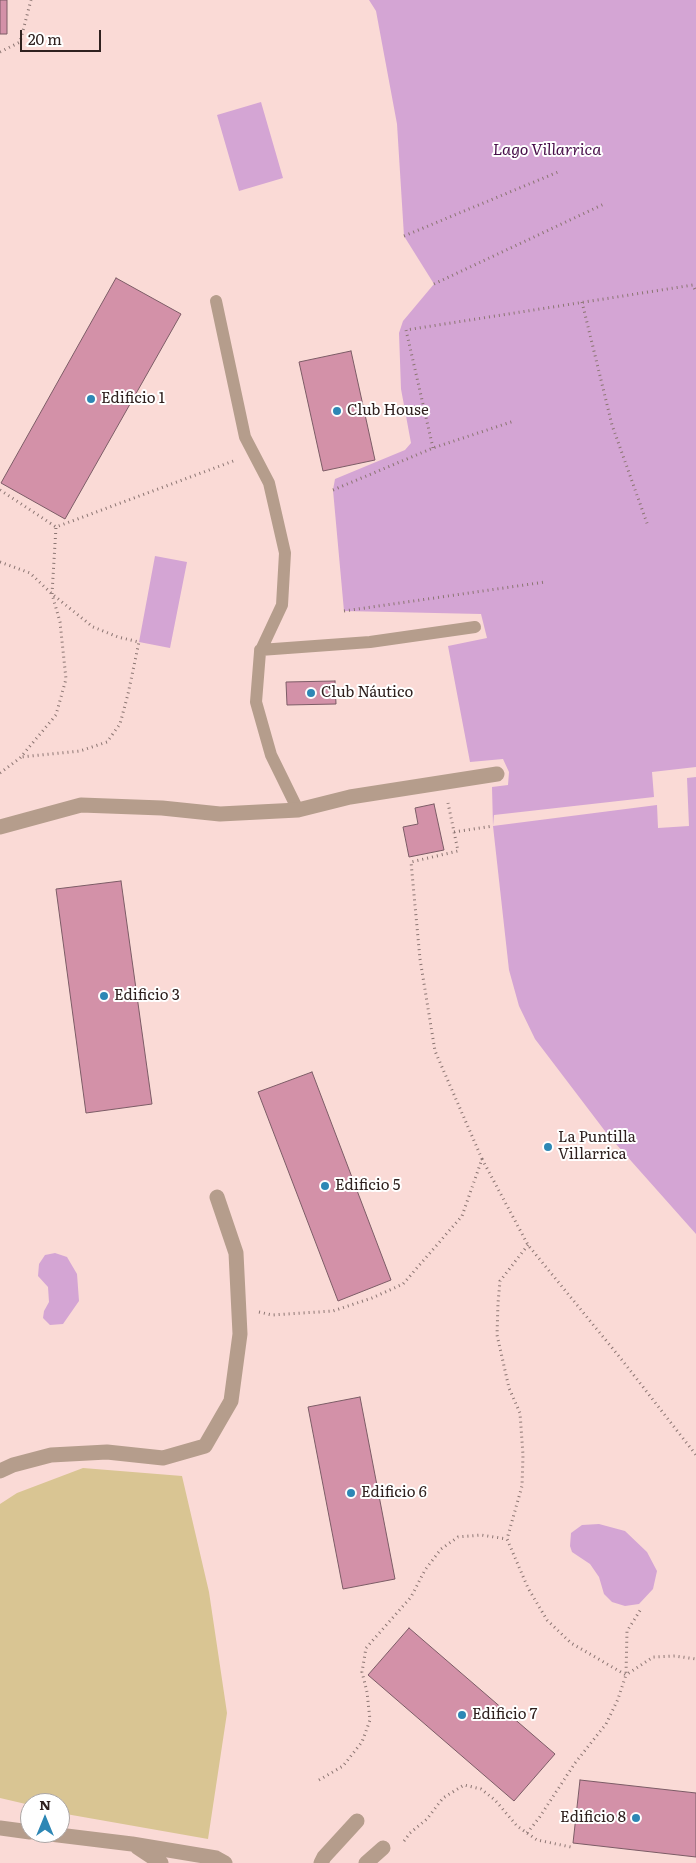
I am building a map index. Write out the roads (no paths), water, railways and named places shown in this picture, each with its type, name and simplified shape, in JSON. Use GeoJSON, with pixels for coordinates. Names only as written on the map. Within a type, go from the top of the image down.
{"type":"FeatureCollection","features":[{"type":"Feature","properties":{"kind":"street"},"geometry":{"type":"LineString","coordinates":[[0,827],[81,805],[162,808],[220,814],[298,810],[350,797],[497,774]]}},
{"type":"Feature","properties":{"kind":"street"},"geometry":{"type":"LineString","coordinates":[[0,1471],[12,1464],[51,1455],[107,1452],[163,1458],[205,1446],[231,1401],[240,1334],[236,1253],[217,1197]]}},
{"type":"Feature","properties":{"kind":"street"},"geometry":{"type":"LineString","coordinates":[[321,1863],[324,1857],[358,1820]]}},
{"type":"Feature","properties":{"kind":"street"},"geometry":{"type":"LineString","coordinates":[[0,1828],[20,1831]]}},
{"type":"Feature","properties":{"kind":"street"},"geometry":{"type":"LineString","coordinates":[[70,1836],[132,1844],[216,1858],[225,1863]]}},
{"type":"Feature","properties":{"kind":"street"},"geometry":{"type":"LineString","coordinates":[[132,1844],[161,1863]]}},
{"type":"Feature","properties":{"kind":"street"},"geometry":{"type":"LineString","coordinates":[[366,1863],[383,1848]]}},
{"type":"Feature","properties":{"kind":"lane"},"geometry":{"type":"LineString","coordinates":[[216,301],[245,437],[269,483],[285,552],[282,605],[260,650],[256,702],[271,755],[298,810]]}},
{"type":"Feature","properties":{"kind":"lane"},"geometry":{"type":"LineString","coordinates":[[260,650],[370,642],[476,627]]}},
{"type":"Feature","properties":{"kind":"water","name":"Lago Villarrica"},"geometry":{"type":"Polygon","coordinates":[[[369,0],[696,0],[696,1234],[608,1135],[535,1039],[519,1006],[509,970],[493,826],[492,787],[508,785],[509,772],[503,759],[470,762],[448,646],[487,638],[481,614],[344,611],[333,490],[335,479],[405,450],[411,443],[401,389],[399,333],[403,321],[434,284],[404,236],[397,124],[376,11],[369,0]]]}},
{"type":"Feature","properties":{"kind":"water"},"geometry":{"type":"Polygon","coordinates":[[[261,102],[283,178],[239,191],[217,115],[261,102]]]}},
{"type":"Feature","properties":{"kind":"water"},"geometry":{"type":"Polygon","coordinates":[[[155,556],[187,562],[170,648],[139,642],[155,556]]]}},
{"type":"Feature","properties":{"kind":"water"},"geometry":{"type":"Polygon","coordinates":[[[55,1253],[67,1257],[77,1274],[79,1301],[63,1324],[50,1325],[43,1318],[44,1311],[49,1302],[48,1287],[38,1276],[39,1264],[45,1255],[55,1253]]]}},
{"type":"Feature","properties":{"kind":"water"},"geometry":{"type":"Polygon","coordinates":[[[599,1524],[625,1531],[647,1552],[657,1571],[653,1589],[639,1604],[625,1606],[612,1602],[604,1594],[599,1577],[590,1564],[572,1552],[570,1546],[571,1533],[582,1525],[599,1524]]]}},
{"type":"Feature","properties":{"kind":"place","name":"Edificio 1"},"geometry":{"type":"Point","coordinates":[91,399]}},
{"type":"Feature","properties":{"kind":"place","name":"Club House"},"geometry":{"type":"Point","coordinates":[337,411]}},
{"type":"Feature","properties":{"kind":"place","name":"Club Náutico"},"geometry":{"type":"Point","coordinates":[311,693]}},
{"type":"Feature","properties":{"kind":"place","name":"Edificio 3"},"geometry":{"type":"Point","coordinates":[104,996]}},
{"type":"Feature","properties":{"kind":"place","name":"La Puntilla Villarrica"},"geometry":{"type":"Point","coordinates":[548,1147]}},
{"type":"Feature","properties":{"kind":"place","name":"Edificio 5"},"geometry":{"type":"Point","coordinates":[325,1186]}},
{"type":"Feature","properties":{"kind":"place","name":"Edificio 6"},"geometry":{"type":"Point","coordinates":[351,1493]}},
{"type":"Feature","properties":{"kind":"place","name":"Edificio 7"},"geometry":{"type":"Point","coordinates":[462,1715]}},
{"type":"Feature","properties":{"kind":"place","name":"Edificio 8"},"geometry":{"type":"Point","coordinates":[636,1818]}}]}
